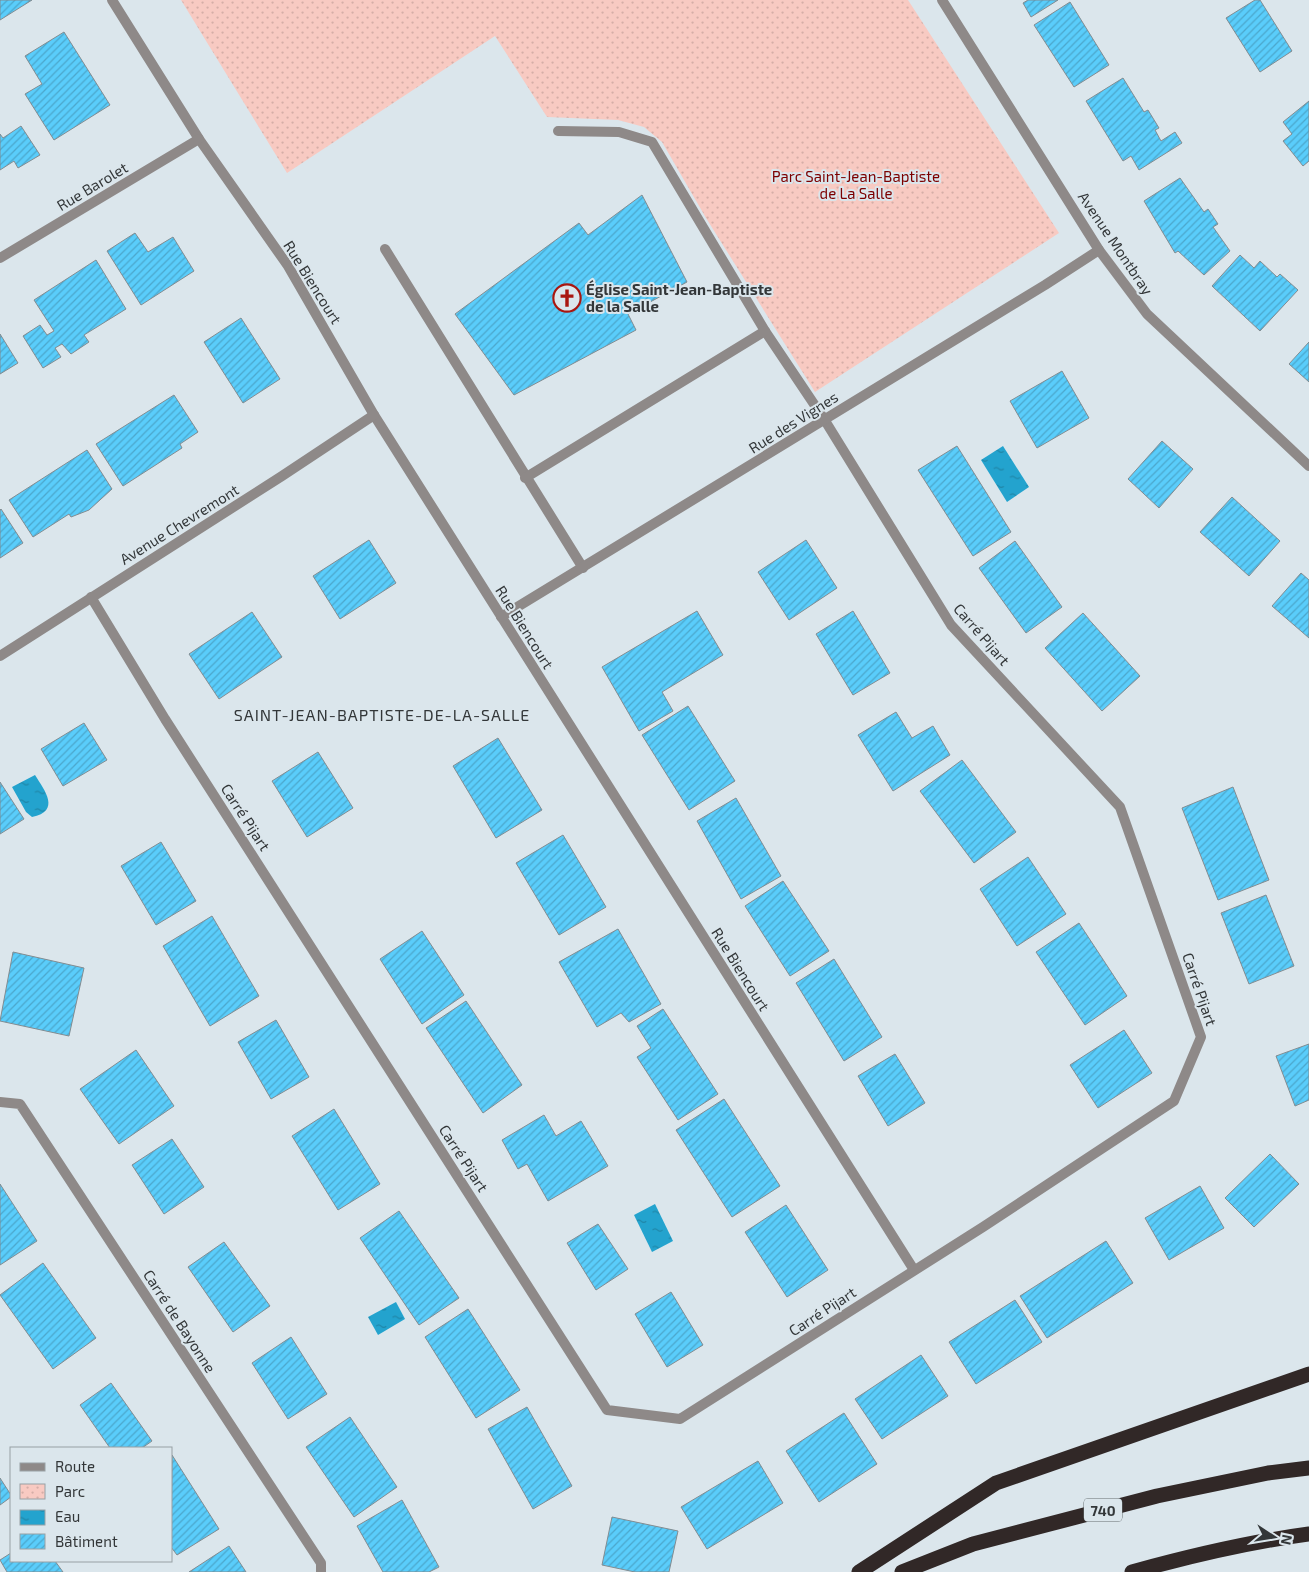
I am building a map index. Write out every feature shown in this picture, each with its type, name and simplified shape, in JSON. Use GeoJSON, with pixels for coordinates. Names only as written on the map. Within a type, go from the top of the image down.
{"type":"FeatureCollection","features":[{"type":"Feature","properties":{"kind":"highway"},"geometry":{"type":"LineString","coordinates":[[859,1572],[996,1483],[1309,1374]]}},
{"type":"Feature","properties":{"kind":"highway","name":"740"},"geometry":{"type":"LineString","coordinates":[[902,1572],[973,1544],[1157,1496],[1268,1473],[1309,1468]]}},
{"type":"Feature","properties":{"kind":"highway"},"geometry":{"type":"LineString","coordinates":[[1132,1572],[1186,1557],[1272,1539],[1309,1534]]}},
{"type":"Feature","properties":{"kind":"street","name":"Rue Biencourt"},"geometry":{"type":"LineString","coordinates":[[112,0],[199,139],[288,266],[374,415],[914,1270]]}},
{"type":"Feature","properties":{"kind":"street","name":"Avenue Montbray"},"geometry":{"type":"LineString","coordinates":[[942,0],[1099,250],[1146,314],[1309,466]]}},
{"type":"Feature","properties":{"kind":"street","name":"Carré Pijart"},"geometry":{"type":"LineString","coordinates":[[92,597],[170,727],[607,1410],[680,1419],[1174,1102],[1201,1037],[1120,807],[951,625],[824,419],[765,332],[652,142],[619,132],[558,131]]}},
{"type":"Feature","properties":{"kind":"street","name":"Rue Barolet"},"geometry":{"type":"LineString","coordinates":[[0,258],[199,139]]}},
{"type":"Feature","properties":{"kind":"street"},"geometry":{"type":"LineString","coordinates":[[385,249],[525,478],[583,568]]}},
{"type":"Feature","properties":{"kind":"street","name":"Rue des Vignes"},"geometry":{"type":"LineString","coordinates":[[501,617],[1045,286],[1099,250]]}},
{"type":"Feature","properties":{"kind":"street"},"geometry":{"type":"LineString","coordinates":[[525,478],[765,332]]}},
{"type":"Feature","properties":{"kind":"street","name":"Avenue Chevremont"},"geometry":{"type":"LineString","coordinates":[[0,656],[374,415]]}},
{"type":"Feature","properties":{"kind":"street","name":"Carré de Bayonne"},"geometry":{"type":"LineString","coordinates":[[0,1102],[20,1104],[321,1563],[321,1572]]}},
{"type":"Feature","properties":{"kind":"green space","name":"Parc Saint-Jean-Baptiste de La Salle"},"geometry":{"type":"Polygon","coordinates":[[[181,0],[908,0],[1059,233],[815,392],[706,218],[662,142],[644,127],[618,120],[547,117],[495,36],[287,173],[181,0]]]}},
{"type":"Feature","properties":{"kind":"water"},"geometry":{"type":"Polygon","coordinates":[[[1003,446],[1029,487],[1007,502],[981,460],[1003,446]]]}},
{"type":"Feature","properties":{"kind":"water"},"geometry":{"type":"Polygon","coordinates":[[[35,775],[43,787],[48,805],[41,814],[32,817],[26,812],[12,787],[35,775]]]}},
{"type":"Feature","properties":{"kind":"water"},"geometry":{"type":"Polygon","coordinates":[[[655,1204],[673,1241],[652,1252],[634,1215],[655,1204]]]}},
{"type":"Feature","properties":{"kind":"water"},"geometry":{"type":"Polygon","coordinates":[[[396,1302],[405,1319],[378,1335],[368,1317],[396,1302]]]}},
{"type":"Feature","properties":{"kind":"building"},"geometry":{"type":"Polygon","coordinates":[[[0,0],[32,0],[0,20],[0,0]]]}},
{"type":"Feature","properties":{"kind":"building"},"geometry":{"type":"Polygon","coordinates":[[[1028,0],[1058,0],[1031,17],[1023,3],[1028,0]]]}},
{"type":"Feature","properties":{"kind":"building"},"geometry":{"type":"Polygon","coordinates":[[[1255,0],[1260,0],[1292,51],[1260,72],[1226,18],[1255,0]]]}},
{"type":"Feature","properties":{"kind":"building"},"geometry":{"type":"Polygon","coordinates":[[[1070,2],[1109,65],[1074,87],[1034,25],[1070,2]]]}},
{"type":"Feature","properties":{"kind":"building"},"geometry":{"type":"Polygon","coordinates":[[[64,32],[110,105],[54,140],[25,94],[42,84],[25,56],[64,32]]]}},
{"type":"Feature","properties":{"kind":"building"},"geometry":{"type":"Polygon","coordinates":[[[1123,78],[1144,112],[1148,110],[1159,128],[1155,130],[1161,141],[1175,132],[1182,143],[1139,170],[1131,156],[1123,161],[1086,101],[1123,78]]]}},
{"type":"Feature","properties":{"kind":"building"},"geometry":{"type":"Polygon","coordinates":[[[1309,101],[1309,161],[1303,166],[1283,141],[1292,134],[1283,122],[1309,101]]]}},
{"type":"Feature","properties":{"kind":"building"},"geometry":{"type":"Polygon","coordinates":[[[21,126],[40,155],[18,168],[14,161],[0,170],[0,134],[3,138],[21,126]]]}},
{"type":"Feature","properties":{"kind":"building"},"geometry":{"type":"Polygon","coordinates":[[[1180,178],[1204,212],[1208,209],[1218,224],[1213,227],[1230,251],[1204,275],[1178,251],[1175,253],[1144,201],[1180,178]]]}},
{"type":"Feature","properties":{"kind":"building","name":"Église Saint-Jean-Baptiste de la Salle"},"geometry":{"type":"Polygon","coordinates":[[[642,195],[687,282],[628,314],[636,330],[514,395],[455,314],[579,223],[588,235],[642,195]]]}},
{"type":"Feature","properties":{"kind":"building"},"geometry":{"type":"Polygon","coordinates":[[[135,233],[148,252],[173,237],[194,271],[141,305],[107,251],[135,233]]]}},
{"type":"Feature","properties":{"kind":"building"},"geometry":{"type":"Polygon","coordinates":[[[1240,255],[1254,268],[1260,261],[1277,277],[1280,274],[1298,290],[1260,331],[1212,286],[1240,255]]]}},
{"type":"Feature","properties":{"kind":"building"},"geometry":{"type":"Polygon","coordinates":[[[96,260],[126,309],[84,335],[89,342],[71,354],[62,344],[55,348],[61,357],[43,368],[23,336],[40,325],[47,335],[54,331],[34,300],[96,260]]]}},
{"type":"Feature","properties":{"kind":"building"},"geometry":{"type":"Polygon","coordinates":[[[241,318],[280,379],[243,403],[204,342],[241,318]]]}},
{"type":"Feature","properties":{"kind":"building"},"geometry":{"type":"Polygon","coordinates":[[[0,334],[18,363],[0,374],[0,334]]]}},
{"type":"Feature","properties":{"kind":"building"},"geometry":{"type":"Polygon","coordinates":[[[1309,342],[1309,382],[1289,364],[1309,342]]]}},
{"type":"Feature","properties":{"kind":"building"},"geometry":{"type":"Polygon","coordinates":[[[1062,371],[1089,418],[1037,448],[1010,401],[1062,371]]]}},
{"type":"Feature","properties":{"kind":"building"},"geometry":{"type":"Polygon","coordinates":[[[174,395],[198,432],[180,444],[182,448],[123,486],[96,444],[174,395]]]}},
{"type":"Feature","properties":{"kind":"building"},"geometry":{"type":"Polygon","coordinates":[[[1162,441],[1193,469],[1159,508],[1128,479],[1162,441]]]}},
{"type":"Feature","properties":{"kind":"building"},"geometry":{"type":"Polygon","coordinates":[[[957,446],[1011,532],[973,556],[918,470],[957,446]]]}},
{"type":"Feature","properties":{"kind":"building"},"geometry":{"type":"Polygon","coordinates":[[[87,450],[112,489],[89,510],[71,517],[69,514],[33,537],[9,500],[87,450]]]}},
{"type":"Feature","properties":{"kind":"building"},"geometry":{"type":"Polygon","coordinates":[[[1232,497],[1280,541],[1249,576],[1200,532],[1232,497]]]}},
{"type":"Feature","properties":{"kind":"building"},"geometry":{"type":"Polygon","coordinates":[[[0,510],[23,543],[0,558],[0,510]]]}},
{"type":"Feature","properties":{"kind":"building"},"geometry":{"type":"Polygon","coordinates":[[[369,540],[396,583],[340,619],[313,576],[369,540]]]}},
{"type":"Feature","properties":{"kind":"building"},"geometry":{"type":"Polygon","coordinates":[[[806,540],[837,588],[789,620],[758,572],[806,540]]]}},
{"type":"Feature","properties":{"kind":"building"},"geometry":{"type":"Polygon","coordinates":[[[1015,541],[1062,607],[1026,633],[979,568],[1015,541]]]}},
{"type":"Feature","properties":{"kind":"building"},"geometry":{"type":"Polygon","coordinates":[[[1301,573],[1309,580],[1309,638],[1272,606],[1301,573]]]}},
{"type":"Feature","properties":{"kind":"building"},"geometry":{"type":"Polygon","coordinates":[[[697,611],[723,655],[662,692],[673,711],[639,731],[602,667],[697,611]]]}},
{"type":"Feature","properties":{"kind":"building"},"geometry":{"type":"Polygon","coordinates":[[[853,611],[890,673],[853,695],[816,634],[853,611]]]}},
{"type":"Feature","properties":{"kind":"building"},"geometry":{"type":"Polygon","coordinates":[[[252,612],[282,657],[219,699],[189,654],[252,612]]]}},
{"type":"Feature","properties":{"kind":"building"},"geometry":{"type":"Polygon","coordinates":[[[1083,613],[1140,676],[1102,711],[1045,648],[1083,613]]]}},
{"type":"Feature","properties":{"kind":"building"},"geometry":{"type":"Polygon","coordinates":[[[688,706],[735,781],[689,810],[642,735],[688,706]]]}},
{"type":"Feature","properties":{"kind":"building"},"geometry":{"type":"Polygon","coordinates":[[[896,712],[912,738],[933,726],[950,755],[893,791],[858,735],[896,712]]]}},
{"type":"Feature","properties":{"kind":"building"},"geometry":{"type":"Polygon","coordinates":[[[84,723],[107,760],[63,786],[41,749],[84,723]]]}},
{"type":"Feature","properties":{"kind":"building"},"geometry":{"type":"Polygon","coordinates":[[[498,738],[542,810],[496,838],[453,766],[498,738]]]}},
{"type":"Feature","properties":{"kind":"building"},"geometry":{"type":"Polygon","coordinates":[[[318,752],[353,808],[307,837],[272,781],[318,752]]]}},
{"type":"Feature","properties":{"kind":"building"},"geometry":{"type":"Polygon","coordinates":[[[962,760],[1016,832],[974,863],[920,791],[962,760]]]}},
{"type":"Feature","properties":{"kind":"building"},"geometry":{"type":"Polygon","coordinates":[[[0,782],[24,819],[0,834],[0,782]]]}},
{"type":"Feature","properties":{"kind":"building"},"geometry":{"type":"Polygon","coordinates":[[[1233,787],[1269,880],[1218,900],[1182,808],[1233,787]]]}},
{"type":"Feature","properties":{"kind":"building"},"geometry":{"type":"Polygon","coordinates":[[[736,798],[781,876],[741,899],[697,821],[736,798]]]}},
{"type":"Feature","properties":{"kind":"building"},"geometry":{"type":"Polygon","coordinates":[[[563,835],[606,907],[559,935],[516,863],[563,835]]]}},
{"type":"Feature","properties":{"kind":"building"},"geometry":{"type":"Polygon","coordinates":[[[161,842],[196,901],[156,925],[121,866],[161,842]]]}},
{"type":"Feature","properties":{"kind":"building"},"geometry":{"type":"Polygon","coordinates":[[[1028,857],[1066,914],[1017,946],[980,889],[1028,857]]]}},
{"type":"Feature","properties":{"kind":"building"},"geometry":{"type":"Polygon","coordinates":[[[783,881],[829,951],[790,976],[745,906],[783,881]]]}},
{"type":"Feature","properties":{"kind":"building"},"geometry":{"type":"Polygon","coordinates":[[[1266,895],[1294,966],[1249,984],[1221,913],[1266,895]]]}},
{"type":"Feature","properties":{"kind":"building"},"geometry":{"type":"Polygon","coordinates":[[[212,916],[259,996],[210,1026],[163,946],[212,916]]]}},
{"type":"Feature","properties":{"kind":"building"},"geometry":{"type":"Polygon","coordinates":[[[1079,923],[1127,996],[1085,1025],[1036,952],[1079,923]]]}},
{"type":"Feature","properties":{"kind":"building"},"geometry":{"type":"Polygon","coordinates":[[[618,929],[661,1004],[629,1022],[621,1013],[597,1027],[559,962],[618,929]]]}},
{"type":"Feature","properties":{"kind":"building"},"geometry":{"type":"Polygon","coordinates":[[[422,931],[464,995],[422,1024],[380,959],[422,931]]]}},
{"type":"Feature","properties":{"kind":"building"},"geometry":{"type":"Polygon","coordinates":[[[13,952],[84,968],[69,1036],[0,1021],[13,952]]]}},
{"type":"Feature","properties":{"kind":"building"},"geometry":{"type":"Polygon","coordinates":[[[834,959],[882,1037],[844,1061],[796,983],[834,959]]]}},
{"type":"Feature","properties":{"kind":"building"},"geometry":{"type":"Polygon","coordinates":[[[466,1001],[522,1085],[483,1113],[426,1028],[466,1001]]]}},
{"type":"Feature","properties":{"kind":"building"},"geometry":{"type":"Polygon","coordinates":[[[663,1009],[718,1094],[678,1120],[637,1057],[651,1048],[637,1026],[663,1009]]]}},
{"type":"Feature","properties":{"kind":"building"},"geometry":{"type":"Polygon","coordinates":[[[276,1020],[309,1077],[271,1099],[238,1042],[276,1020]]]}},
{"type":"Feature","properties":{"kind":"building"},"geometry":{"type":"Polygon","coordinates":[[[1124,1030],[1152,1073],[1098,1108],[1070,1065],[1124,1030]]]}},
{"type":"Feature","properties":{"kind":"building"},"geometry":{"type":"Polygon","coordinates":[[[1309,1044],[1309,1100],[1295,1106],[1276,1056],[1309,1044]]]}},
{"type":"Feature","properties":{"kind":"building"},"geometry":{"type":"Polygon","coordinates":[[[136,1050],[174,1106],[119,1144],[80,1089],[136,1050]]]}},
{"type":"Feature","properties":{"kind":"building"},"geometry":{"type":"Polygon","coordinates":[[[895,1054],[925,1103],[888,1126],[858,1076],[895,1054]]]}},
{"type":"Feature","properties":{"kind":"building"},"geometry":{"type":"Polygon","coordinates":[[[724,1099],[780,1186],[732,1217],[676,1130],[724,1099]]]}},
{"type":"Feature","properties":{"kind":"building"},"geometry":{"type":"Polygon","coordinates":[[[334,1109],[380,1184],[338,1210],[292,1136],[334,1109]]]}},
{"type":"Feature","properties":{"kind":"building"},"geometry":{"type":"Polygon","coordinates":[[[544,1115],[556,1136],[581,1121],[608,1166],[548,1201],[527,1164],[518,1169],[502,1140],[544,1115]]]}},
{"type":"Feature","properties":{"kind":"building"},"geometry":{"type":"Polygon","coordinates":[[[172,1139],[204,1187],[164,1214],[132,1165],[172,1139]]]}},
{"type":"Feature","properties":{"kind":"building"},"geometry":{"type":"Polygon","coordinates":[[[1270,1154],[1299,1184],[1254,1227],[1225,1198],[1270,1154]]]}},
{"type":"Feature","properties":{"kind":"building"},"geometry":{"type":"Polygon","coordinates":[[[0,1184],[37,1241],[0,1265],[0,1184]]]}},
{"type":"Feature","properties":{"kind":"building"},"geometry":{"type":"Polygon","coordinates":[[[1200,1186],[1224,1228],[1169,1260],[1145,1218],[1200,1186]]]}},
{"type":"Feature","properties":{"kind":"building"},"geometry":{"type":"Polygon","coordinates":[[[786,1205],[828,1270],[787,1297],[745,1232],[786,1205]]]}},
{"type":"Feature","properties":{"kind":"building"},"geometry":{"type":"Polygon","coordinates":[[[399,1211],[459,1298],[419,1325],[360,1238],[399,1211]]]}},
{"type":"Feature","properties":{"kind":"building"},"geometry":{"type":"Polygon","coordinates":[[[598,1224],[628,1269],[596,1290],[567,1243],[598,1224]]]}},
{"type":"Feature","properties":{"kind":"building"},"geometry":{"type":"Polygon","coordinates":[[[1106,1241],[1133,1283],[1047,1338],[1020,1296],[1106,1241]]]}},
{"type":"Feature","properties":{"kind":"building"},"geometry":{"type":"Polygon","coordinates":[[[224,1242],[270,1306],[233,1332],[188,1267],[224,1242]]]}},
{"type":"Feature","properties":{"kind":"building"},"geometry":{"type":"Polygon","coordinates":[[[43,1263],[96,1338],[53,1369],[0,1295],[43,1263]]]}},
{"type":"Feature","properties":{"kind":"building"},"geometry":{"type":"Polygon","coordinates":[[[671,1292],[703,1345],[667,1367],[635,1314],[671,1292]]]}},
{"type":"Feature","properties":{"kind":"building"},"geometry":{"type":"Polygon","coordinates":[[[1015,1300],[1042,1342],[976,1384],[949,1342],[1015,1300]]]}},
{"type":"Feature","properties":{"kind":"building"},"geometry":{"type":"Polygon","coordinates":[[[468,1309],[520,1390],[476,1418],[425,1337],[468,1309]]]}},
{"type":"Feature","properties":{"kind":"building"},"geometry":{"type":"Polygon","coordinates":[[[291,1337],[327,1394],[288,1419],[252,1363],[291,1337]]]}},
{"type":"Feature","properties":{"kind":"building"},"geometry":{"type":"Polygon","coordinates":[[[921,1355],[948,1396],[882,1439],[855,1399],[921,1355]]]}},
{"type":"Feature","properties":{"kind":"building"},"geometry":{"type":"Polygon","coordinates":[[[111,1383],[152,1441],[143,1447],[109,1447],[80,1405],[111,1383]]]}},
{"type":"Feature","properties":{"kind":"building"},"geometry":{"type":"Polygon","coordinates":[[[527,1407],[572,1486],[533,1509],[488,1429],[527,1407]]]}},
{"type":"Feature","properties":{"kind":"building"},"geometry":{"type":"Polygon","coordinates":[[[844,1413],[877,1464],[819,1502],[786,1451],[844,1413]]]}},
{"type":"Feature","properties":{"kind":"building"},"geometry":{"type":"Polygon","coordinates":[[[350,1417],[397,1487],[354,1517],[306,1447],[350,1417]]]}},
{"type":"Feature","properties":{"kind":"building"},"geometry":{"type":"Polygon","coordinates":[[[172,1455],[219,1529],[177,1555],[172,1548],[172,1455]]]}},
{"type":"Feature","properties":{"kind":"building"},"geometry":{"type":"Polygon","coordinates":[[[758,1461],[783,1503],[707,1549],[681,1507],[758,1461]]]}},
{"type":"Feature","properties":{"kind":"building"},"geometry":{"type":"Polygon","coordinates":[[[0,1478],[10,1493],[10,1498],[0,1505],[0,1478]]]}},
{"type":"Feature","properties":{"kind":"building"},"geometry":{"type":"Polygon","coordinates":[[[402,1500],[439,1567],[429,1572],[383,1572],[357,1526],[402,1500]]]}},
{"type":"Feature","properties":{"kind":"building"},"geometry":{"type":"Polygon","coordinates":[[[612,1517],[678,1531],[669,1572],[635,1572],[602,1565],[612,1517]]]}},
{"type":"Feature","properties":{"kind":"building"},"geometry":{"type":"Polygon","coordinates":[[[229,1546],[246,1572],[189,1572],[229,1546]]]}},
{"type":"Feature","properties":{"kind":"building"},"geometry":{"type":"Polygon","coordinates":[[[10,1554],[10,1562],[56,1562],[63,1572],[7,1572],[0,1560],[10,1554]]]}},
{"type":"Feature","properties":{"kind":"place","name":"Église Saint-Jean-Baptiste de la Salle"},"geometry":{"type":"Point","coordinates":[567,298]}},
{"type":"Feature","properties":{"kind":"district","name":"SAINT-JEAN-BAPTISTE-DE-LA-SALLE"},"geometry":{"type":"Point","coordinates":[382,714]}}]}
